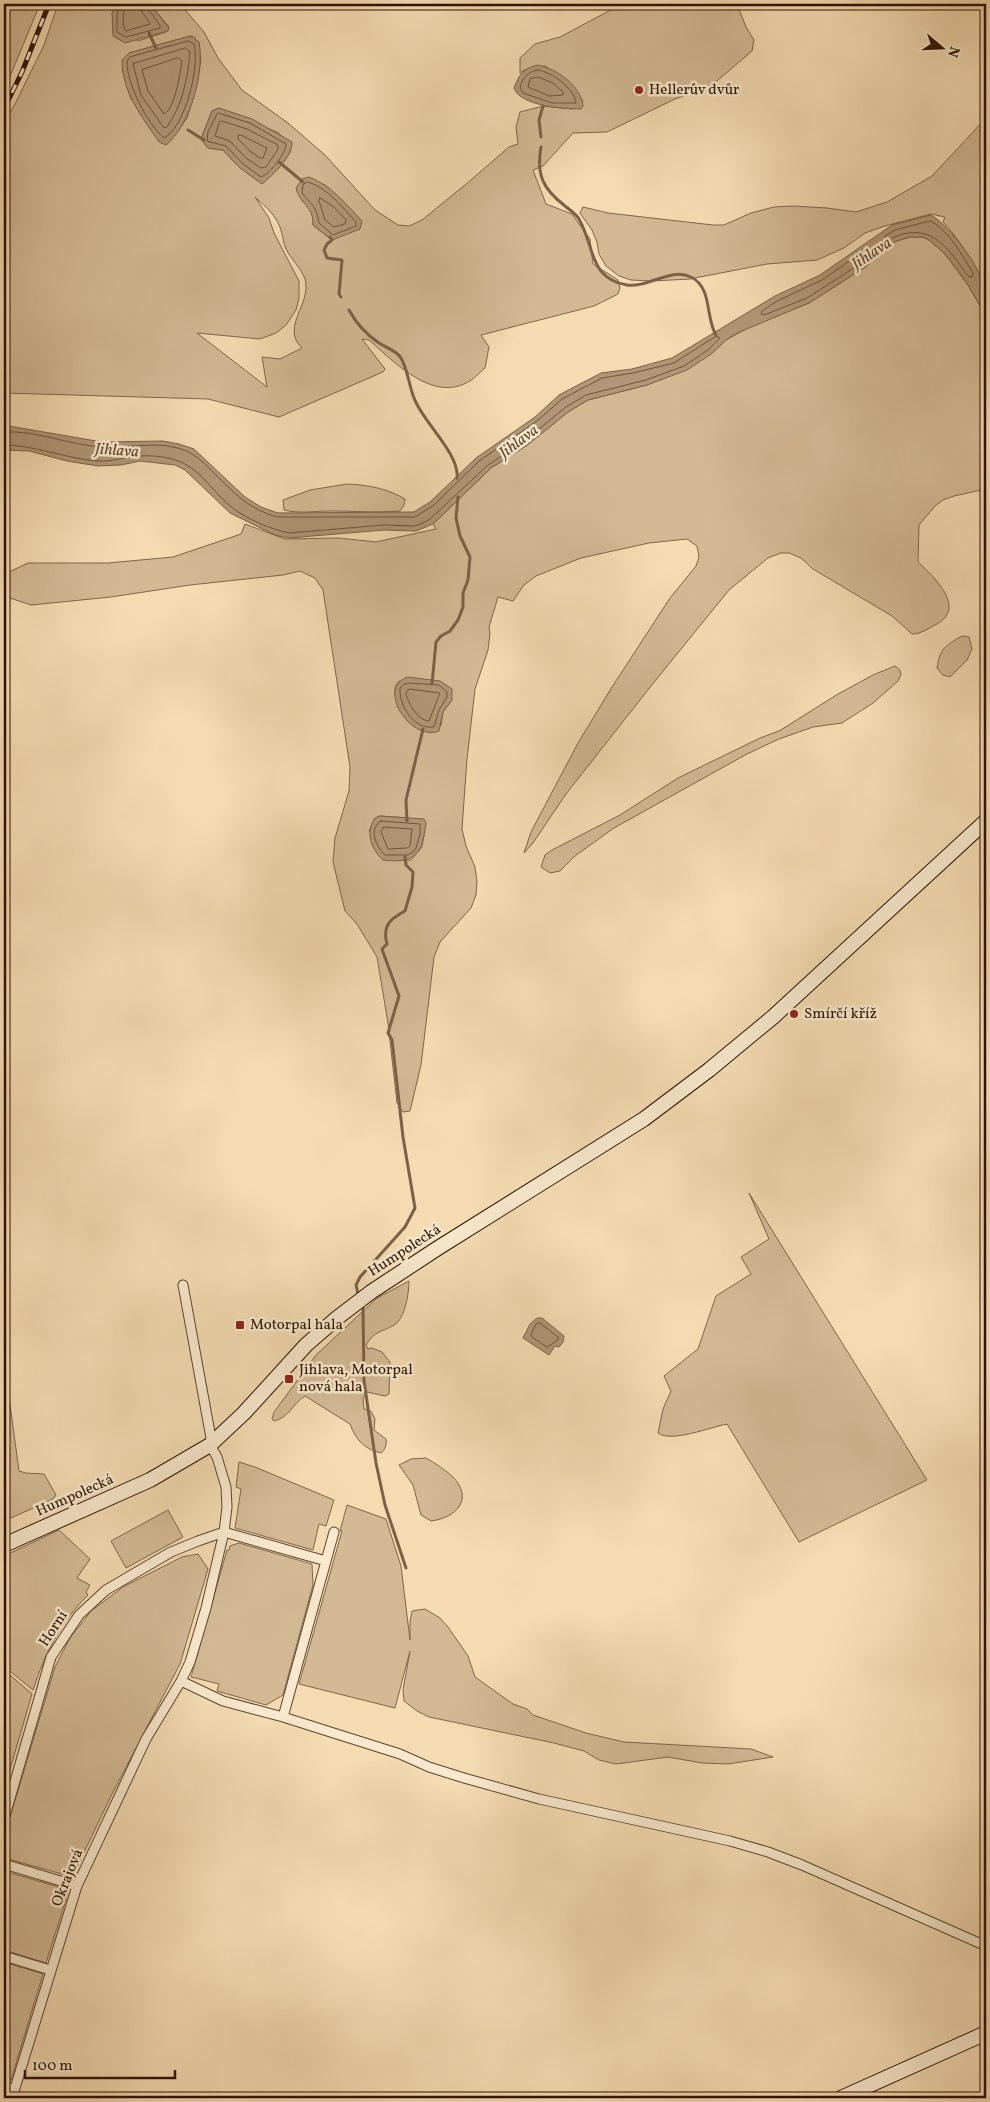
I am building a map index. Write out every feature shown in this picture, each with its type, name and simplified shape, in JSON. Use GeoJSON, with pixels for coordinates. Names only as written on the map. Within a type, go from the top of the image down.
{"type":"FeatureCollection","features":[{"type":"Feature","properties":{"kind":"main road","name":"Humpolecká"},"geometry":{"type":"LineString","coordinates":[[4,1545],[150,1480],[210,1445],[230,1427],[310,1341],[360,1300],[438,1248],[644,1119],[709,1070],[773,1017],[986,821]]}},
{"type":"Feature","properties":{"kind":"main road"},"geometry":{"type":"LineString","coordinates":[[841,2098],[986,2033]]}},
{"type":"Feature","properties":{"kind":"street"},"geometry":{"type":"LineString","coordinates":[[183,1285],[211,1438],[210,1445]]}},
{"type":"Feature","properties":{"kind":"street","name":"Okrajová"},"geometry":{"type":"LineString","coordinates":[[13,2094],[77,1886],[146,1740],[190,1662],[206,1608],[224,1532],[227,1508],[226,1487],[217,1457],[210,1445]]}},
{"type":"Feature","properties":{"kind":"street"},"geometry":{"type":"LineString","coordinates":[[224,1532],[326,1561]]}},
{"type":"Feature","properties":{"kind":"street","name":"Horní"},"geometry":{"type":"LineString","coordinates":[[4,1819],[51,1657],[79,1615],[106,1590],[171,1552],[224,1532]]}},
{"type":"Feature","properties":{"kind":"street"},"geometry":{"type":"LineString","coordinates":[[283,1717],[334,1532]]}},
{"type":"Feature","properties":{"kind":"street"},"geometry":{"type":"LineString","coordinates":[[181,1681],[223,1701],[283,1717],[400,1754],[429,1767],[464,1778],[539,1799],[730,1841],[768,1852],[802,1865],[986,1946]]}},
{"type":"Feature","properties":{"kind":"street"},"geometry":{"type":"LineString","coordinates":[[4,1864],[77,1886]]}},
{"type":"Feature","properties":{"kind":"street"},"geometry":{"type":"LineString","coordinates":[[4,1956],[50,1970]]}},
{"type":"Feature","properties":{"kind":"street"},"geometry":{"type":"LineString","coordinates":[[4,2085],[13,2094]]}},
{"type":"Feature","properties":{"kind":"shaded area"},"geometry":{"type":"Polygon","coordinates":[[[17,4],[40,4],[4,91],[4,14],[17,4]]]}},
{"type":"Feature","properties":{"kind":"shaded area"},"geometry":{"type":"Polygon","coordinates":[[[58,4],[116,4],[114,6],[138,41],[166,32],[169,27],[150,4],[180,4],[204,32],[218,58],[242,90],[288,123],[325,155],[375,210],[398,225],[409,226],[422,220],[509,147],[518,144],[516,127],[520,112],[543,106],[572,109],[583,101],[568,81],[545,66],[524,70],[520,73],[520,58],[535,44],[560,37],[622,4],[737,4],[746,27],[754,40],[752,51],[711,86],[675,99],[607,132],[573,133],[543,166],[533,170],[546,204],[572,214],[590,239],[593,264],[618,280],[620,288],[618,294],[594,306],[481,335],[489,347],[485,368],[469,382],[453,387],[439,387],[426,383],[401,368],[369,340],[362,339],[385,369],[383,372],[279,417],[208,399],[4,393],[4,123],[44,45],[58,4]],[[190,36],[129,53],[122,69],[131,99],[170,141],[187,118],[197,82],[201,59],[195,37],[190,36]],[[219,108],[212,111],[201,139],[208,148],[223,150],[239,167],[262,184],[279,168],[291,151],[279,133],[219,108]],[[324,184],[301,200],[311,211],[313,225],[332,240],[332,191],[324,184]],[[255,197],[269,218],[274,233],[299,281],[299,298],[296,310],[286,325],[276,333],[260,339],[197,333],[267,387],[262,357],[280,359],[302,348],[296,340],[294,332],[306,288],[305,279],[301,271],[286,249],[277,220],[255,197]]]}},
{"type":"Feature","properties":{"kind":"shaded area"},"geometry":{"type":"Polygon","coordinates":[[[986,118],[986,292],[968,255],[943,222],[945,217],[931,214],[865,233],[844,248],[817,260],[767,264],[690,279],[652,281],[631,280],[619,276],[606,266],[599,254],[592,230],[580,213],[583,207],[608,213],[724,225],[751,213],[774,207],[827,208],[856,212],[887,202],[932,176],[986,118]]]}},
{"type":"Feature","properties":{"kind":"shaded area"},"geometry":{"type":"Polygon","coordinates":[[[910,237],[923,237],[929,240],[944,253],[968,285],[986,316],[986,489],[943,500],[935,506],[919,525],[918,562],[939,583],[944,592],[949,609],[945,617],[937,624],[919,633],[912,634],[892,616],[813,569],[801,558],[789,553],[781,553],[768,558],[729,590],[566,794],[533,843],[524,853],[531,832],[578,743],[670,598],[696,566],[699,557],[697,546],[687,539],[649,543],[581,558],[536,576],[524,585],[513,601],[498,597],[489,627],[488,650],[475,689],[467,759],[462,829],[466,846],[475,867],[476,895],[471,908],[440,942],[434,957],[421,1065],[410,1111],[403,1112],[397,1103],[388,1023],[377,957],[357,924],[345,911],[333,862],[335,838],[349,791],[350,767],[323,590],[315,578],[300,571],[283,575],[190,585],[111,597],[31,605],[4,596],[4,584],[9,572],[28,563],[108,563],[173,557],[241,534],[245,524],[285,539],[338,538],[376,542],[436,529],[433,524],[491,468],[526,446],[568,412],[588,400],[647,385],[711,354],[726,340],[753,325],[809,303],[867,266],[877,251],[910,237]],[[399,681],[395,687],[395,696],[441,726],[443,712],[452,700],[399,681]],[[380,816],[375,818],[369,831],[405,860],[411,860],[422,847],[424,835],[408,818],[380,816]]]}},
{"type":"Feature","properties":{"kind":"shaded area"},"geometry":{"type":"Polygon","coordinates":[[[347,484],[370,486],[391,492],[405,499],[404,505],[400,511],[391,512],[301,512],[284,510],[283,500],[310,490],[347,484]]]}},
{"type":"Feature","properties":{"kind":"shaded area"},"geometry":{"type":"Polygon","coordinates":[[[962,636],[969,637],[972,649],[967,660],[950,677],[943,675],[937,668],[940,656],[947,645],[962,636]]]}},
{"type":"Feature","properties":{"kind":"shaded area"},"geometry":{"type":"Polygon","coordinates":[[[895,666],[900,670],[901,675],[898,681],[873,703],[842,723],[813,727],[779,739],[747,754],[614,828],[575,856],[560,871],[550,873],[541,867],[545,855],[552,850],[620,815],[678,778],[760,738],[779,731],[838,694],[873,675],[895,666]]]}},
{"type":"Feature","properties":{"kind":"shaded area"},"geometry":{"type":"Polygon","coordinates":[[[749,1193],[927,1480],[799,1542],[727,1424],[681,1435],[664,1436],[658,1433],[663,1409],[671,1391],[664,1376],[698,1349],[716,1296],[751,1274],[741,1257],[769,1239],[749,1193]]]}},
{"type":"Feature","properties":{"kind":"shaded area"},"geometry":{"type":"Polygon","coordinates":[[[409,1281],[404,1312],[398,1322],[375,1334],[366,1345],[368,1349],[372,1348],[382,1352],[390,1362],[389,1394],[385,1396],[367,1392],[363,1399],[364,1409],[371,1411],[375,1419],[374,1430],[386,1439],[382,1452],[365,1446],[355,1435],[350,1424],[305,1396],[284,1417],[274,1421],[272,1419],[274,1412],[316,1355],[377,1298],[409,1281]]]}},
{"type":"Feature","properties":{"kind":"shaded area"},"geometry":{"type":"Polygon","coordinates":[[[4,1360],[19,1471],[44,1474],[56,1495],[53,1499],[4,1521],[4,1360]]]}},
{"type":"Feature","properties":{"kind":"shaded area"},"geometry":{"type":"Polygon","coordinates":[[[426,1458],[452,1476],[459,1484],[462,1492],[460,1506],[455,1512],[431,1521],[421,1515],[413,1485],[399,1465],[411,1459],[426,1458]]]}},
{"type":"Feature","properties":{"kind":"shaded area"},"geometry":{"type":"Polygon","coordinates":[[[239,1462],[334,1500],[326,1526],[319,1524],[313,1550],[235,1528],[241,1489],[236,1487],[239,1462]]]}},
{"type":"Feature","properties":{"kind":"shaded area"},"geometry":{"type":"Polygon","coordinates":[[[347,1505],[386,1519],[401,1566],[410,1640],[412,1611],[425,1609],[440,1618],[468,1656],[475,1677],[513,1704],[527,1709],[533,1715],[586,1733],[624,1742],[751,1749],[773,1757],[728,1764],[702,1763],[668,1757],[616,1764],[599,1760],[584,1751],[554,1743],[429,1717],[404,1701],[403,1690],[410,1651],[395,1708],[299,1684],[342,1531],[340,1531],[347,1505]]]}},
{"type":"Feature","properties":{"kind":"shaded area"},"geometry":{"type":"Polygon","coordinates":[[[168,1510],[183,1537],[126,1568],[111,1541],[168,1510]]]}},
{"type":"Feature","properties":{"kind":"shaded area"},"geometry":{"type":"Polygon","coordinates":[[[59,1530],[90,1559],[77,1578],[90,1585],[86,1592],[88,1595],[78,1605],[55,1639],[43,1663],[33,1690],[4,1666],[4,1556],[59,1530]]]}},
{"type":"Feature","properties":{"kind":"shaded area"},"geometry":{"type":"Polygon","coordinates":[[[239,1543],[312,1564],[313,1585],[283,1695],[266,1705],[217,1691],[219,1684],[191,1677],[227,1550],[229,1550],[230,1546],[239,1543]]]}},
{"type":"Feature","properties":{"kind":"shaded area"},"geometry":{"type":"Polygon","coordinates":[[[198,1554],[208,1569],[180,1664],[112,1794],[75,1871],[69,1876],[8,1859],[4,1855],[4,1837],[55,1667],[70,1638],[91,1611],[123,1587],[182,1557],[198,1554]]]}},
{"type":"Feature","properties":{"kind":"shaded area"},"geometry":{"type":"Polygon","coordinates":[[[4,1670],[32,1694],[4,1790],[4,1670]]]}},
{"type":"Feature","properties":{"kind":"shaded area"},"geometry":{"type":"Polygon","coordinates":[[[4,1871],[69,1890],[46,1963],[4,1950],[4,1871]]]}},
{"type":"Feature","properties":{"kind":"shaded area"},"geometry":{"type":"Polygon","coordinates":[[[4,1962],[43,1974],[11,2080],[4,2076],[4,1962]]]}},
{"type":"Feature","properties":{"kind":"water"},"geometry":{"type":"Polygon","coordinates":[[[116,4],[150,4],[169,28],[168,31],[125,43],[113,36],[112,13],[116,4]]]}},
{"type":"Feature","properties":{"kind":"water"},"geometry":{"type":"Polygon","coordinates":[[[190,36],[199,42],[200,68],[198,83],[189,112],[175,136],[166,145],[159,142],[134,104],[125,83],[122,60],[129,53],[190,36]]]}},
{"type":"Feature","properties":{"kind":"water"},"geometry":{"type":"Polygon","coordinates":[[[538,65],[560,74],[573,85],[582,99],[583,106],[581,109],[533,103],[518,94],[514,88],[520,75],[529,68],[538,65]]]}},
{"type":"Feature","properties":{"kind":"water"},"geometry":{"type":"Polygon","coordinates":[[[219,108],[252,119],[292,142],[286,159],[262,184],[239,167],[223,150],[208,148],[201,139],[212,111],[219,108]]]}},
{"type":"Feature","properties":{"kind":"water"},"geometry":{"type":"Polygon","coordinates":[[[309,177],[331,190],[344,202],[362,221],[360,229],[332,240],[313,225],[309,209],[300,198],[296,188],[302,179],[309,177]]]}},
{"type":"Feature","properties":{"kind":"water","name":"Jihlava"},"geometry":{"type":"Polygon","coordinates":[[[931,215],[948,229],[973,261],[984,284],[986,316],[956,267],[929,240],[923,237],[910,237],[897,241],[878,251],[867,266],[809,303],[737,333],[687,370],[647,385],[588,400],[568,412],[526,446],[491,468],[433,524],[416,531],[384,530],[289,538],[275,535],[230,513],[185,470],[175,465],[140,461],[121,465],[98,466],[67,461],[29,451],[4,450],[4,427],[9,426],[102,442],[163,441],[194,449],[245,497],[261,507],[278,513],[414,512],[430,502],[476,458],[535,417],[559,395],[601,373],[632,369],[672,358],[775,296],[820,275],[892,225],[931,215]]]}},
{"type":"Feature","properties":{"kind":"water"},"geometry":{"type":"Polygon","coordinates":[[[407,677],[440,681],[452,689],[452,700],[443,712],[439,731],[428,732],[418,729],[408,722],[401,713],[396,702],[395,692],[398,683],[407,677]]]}},
{"type":"Feature","properties":{"kind":"water"},"geometry":{"type":"Polygon","coordinates":[[[380,816],[424,819],[426,823],[422,842],[415,855],[403,860],[394,861],[383,860],[379,856],[371,840],[370,829],[375,818],[380,816]]]}},
{"type":"Feature","properties":{"kind":"water"},"geometry":{"type":"Polygon","coordinates":[[[537,1318],[542,1318],[564,1336],[563,1342],[559,1347],[555,1346],[549,1355],[523,1338],[530,1324],[537,1318]]]}},
{"type":"Feature","properties":{"kind":"waterway"},"geometry":{"type":"LineString","coordinates":[[149,33],[156,48]]}},
{"type":"Feature","properties":{"kind":"waterway"},"geometry":{"type":"LineString","coordinates":[[541,137],[539,120],[543,106]]}},
{"type":"Feature","properties":{"kind":"waterway"},"geometry":{"type":"LineString","coordinates":[[188,130],[204,140]]}},
{"type":"Feature","properties":{"kind":"waterway"},"geometry":{"type":"LineString","coordinates":[[541,147],[540,166],[543,181],[551,194],[579,219],[599,269],[615,282],[627,285],[643,284],[676,274],[691,277],[703,288],[716,335]]}},
{"type":"Feature","properties":{"kind":"waterway"},"geometry":{"type":"LineString","coordinates":[[279,162],[303,182]]}},
{"type":"Feature","properties":{"kind":"waterway"},"geometry":{"type":"LineString","coordinates":[[330,237],[332,240],[324,250],[327,258],[342,260],[339,294],[341,297]]}},
{"type":"Feature","properties":{"kind":"waterway"},"geometry":{"type":"LineString","coordinates":[[349,310],[366,332],[401,358],[418,407],[447,448],[453,459],[457,478]]}},
{"type":"Feature","properties":{"kind":"waterway"},"geometry":{"type":"LineString","coordinates":[[432,684],[436,642],[441,636],[450,631],[458,620],[463,607],[463,593],[468,580],[470,557],[460,536],[456,518],[458,497]]}},
{"type":"Feature","properties":{"kind":"waterway"},"geometry":{"type":"LineString","coordinates":[[407,821],[406,800],[423,729]]}},
{"type":"Feature","properties":{"kind":"waterway"},"geometry":{"type":"LineString","coordinates":[[358,1294],[356,1285],[360,1277],[405,1227],[415,1208],[403,1137],[392,1040],[388,1033],[399,996],[382,949],[387,944],[386,932],[388,924],[405,911],[412,887],[413,872],[406,865],[405,857]]}},
{"type":"Feature","properties":{"kind":"waterway"},"geometry":{"type":"LineString","coordinates":[[363,1307],[364,1381],[376,1463],[385,1505],[406,1568]]}},
{"type":"Feature","properties":{"kind":"railway"},"geometry":{"type":"LineString","coordinates":[[4,109],[22,72],[49,4]]}},
{"type":"Feature","properties":{"kind":"place","name":"Hellerův dvůr"},"geometry":{"type":"Point","coordinates":[639,90]}},
{"type":"Feature","properties":{"kind":"place","name":"Smírčí kříž"},"geometry":{"type":"Point","coordinates":[794,1014]}},
{"type":"Feature","properties":{"kind":"place","name":"Motorpal hala"},"geometry":{"type":"Point","coordinates":[240,1325]}},
{"type":"Feature","properties":{"kind":"place","name":"Jihlava, Motorpal nová hala"},"geometry":{"type":"Point","coordinates":[289,1379]}}]}
